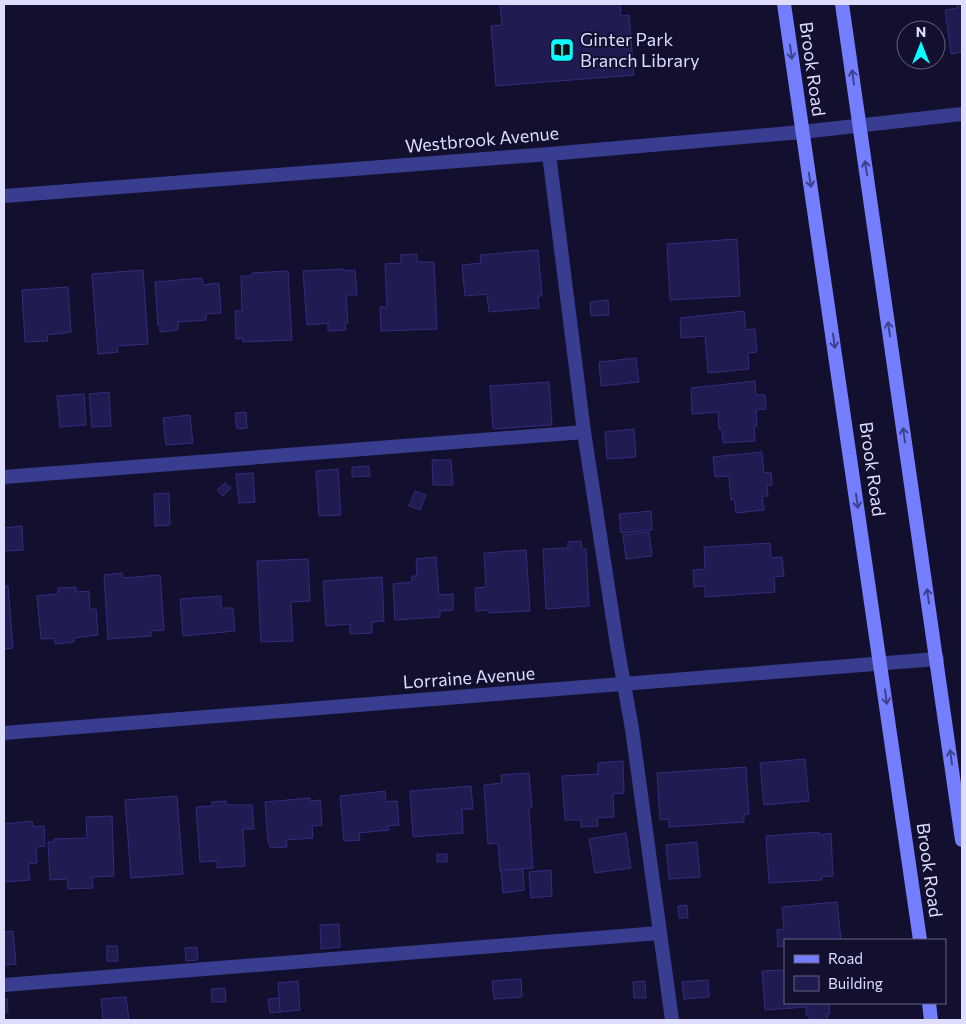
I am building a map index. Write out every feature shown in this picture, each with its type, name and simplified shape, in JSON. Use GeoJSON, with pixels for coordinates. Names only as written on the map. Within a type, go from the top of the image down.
{"type":"FeatureCollection","features":[{"type":"Feature","properties":{"kind":"main road","name":"Brook Road"},"geometry":{"type":"LineString","coordinates":[[784,4],[920,939]]}},
{"type":"Feature","properties":{"kind":"main road","name":"Brook Road"},"geometry":{"type":"LineString","coordinates":[[842,4],[962,840]]}},
{"type":"Feature","properties":{"kind":"main road"},"geometry":{"type":"LineString","coordinates":[[929,1004],[931,1020]]}},
{"type":"Feature","properties":{"kind":"street","name":"Westbrook Avenue"},"geometry":{"type":"LineString","coordinates":[[4,196],[549,154],[802,132],[962,114]]}},
{"type":"Feature","properties":{"kind":"street"},"geometry":{"type":"LineString","coordinates":[[549,154],[584,432],[634,739],[672,1020]]}},
{"type":"Feature","properties":{"kind":"street"},"geometry":{"type":"LineString","coordinates":[[4,477],[584,432]]}},
{"type":"Feature","properties":{"kind":"street","name":"Lorraine Avenue"},"geometry":{"type":"LineString","coordinates":[[4,733],[937,659]]}},
{"type":"Feature","properties":{"kind":"street"},"geometry":{"type":"LineString","coordinates":[[4,984],[659,933]]}},
{"type":"Feature","properties":{"kind":"building","name":"Ginter Park Branch Library"},"geometry":{"type":"Polygon","coordinates":[[[500,4],[620,4],[621,16],[629,15],[634,75],[496,86],[491,26],[502,25],[500,4]]]}},
{"type":"Feature","properties":{"kind":"building"},"geometry":{"type":"Polygon","coordinates":[[[957,4],[962,4],[962,52],[951,54],[945,10],[958,8],[957,4]]]}},
{"type":"Feature","properties":{"kind":"building"},"geometry":{"type":"Polygon","coordinates":[[[737,239],[740,296],[670,300],[667,244],[737,239]]]}},
{"type":"Feature","properties":{"kind":"building"},"geometry":{"type":"Polygon","coordinates":[[[538,250],[542,296],[538,296],[539,308],[489,312],[487,294],[465,296],[462,265],[481,263],[480,255],[538,250]]]}},
{"type":"Feature","properties":{"kind":"building"},"geometry":{"type":"Polygon","coordinates":[[[417,254],[417,262],[434,262],[437,329],[381,331],[380,307],[387,307],[385,264],[401,263],[401,255],[417,254]]]}},
{"type":"Feature","properties":{"kind":"building"},"geometry":{"type":"Polygon","coordinates":[[[344,269],[344,271],[355,270],[357,295],[346,295],[348,323],[345,323],[346,330],[328,331],[328,323],[307,325],[303,271],[344,269]]]}},
{"type":"Feature","properties":{"kind":"building"},"geometry":{"type":"Polygon","coordinates":[[[143,270],[148,344],[117,346],[118,352],[98,354],[92,274],[143,270]]]}},
{"type":"Feature","properties":{"kind":"building"},"geometry":{"type":"Polygon","coordinates":[[[288,271],[292,340],[243,342],[243,338],[236,339],[235,311],[242,311],[241,276],[252,276],[252,273],[288,271]]]}},
{"type":"Feature","properties":{"kind":"building"},"geometry":{"type":"Polygon","coordinates":[[[202,278],[203,285],[219,283],[221,313],[206,314],[206,320],[178,322],[178,330],[160,332],[155,282],[202,278]]]}},
{"type":"Feature","properties":{"kind":"building"},"geometry":{"type":"Polygon","coordinates":[[[68,287],[71,332],[47,335],[48,341],[25,342],[22,290],[68,287]]]}},
{"type":"Feature","properties":{"kind":"building"},"geometry":{"type":"Polygon","coordinates":[[[608,300],[609,315],[591,316],[590,302],[608,300]]]}},
{"type":"Feature","properties":{"kind":"building"},"geometry":{"type":"Polygon","coordinates":[[[744,311],[746,330],[755,329],[757,352],[748,353],[749,369],[708,373],[705,336],[681,338],[680,318],[744,311]]]}},
{"type":"Feature","properties":{"kind":"building"},"geometry":{"type":"Polygon","coordinates":[[[636,358],[639,382],[601,386],[599,362],[636,358]]]}},
{"type":"Feature","properties":{"kind":"building"},"geometry":{"type":"Polygon","coordinates":[[[755,381],[756,395],[765,395],[766,409],[756,410],[757,426],[754,426],[755,441],[723,443],[722,429],[719,429],[718,412],[692,414],[691,388],[755,381]]]}},
{"type":"Feature","properties":{"kind":"building"},"geometry":{"type":"Polygon","coordinates":[[[549,382],[552,425],[493,429],[490,386],[549,382]]]}},
{"type":"Feature","properties":{"kind":"building"},"geometry":{"type":"Polygon","coordinates":[[[109,392],[111,426],[92,427],[89,394],[109,392]]]}},
{"type":"Feature","properties":{"kind":"building"},"geometry":{"type":"Polygon","coordinates":[[[84,394],[86,425],[60,427],[57,396],[84,394]]]}},
{"type":"Feature","properties":{"kind":"building"},"geometry":{"type":"Polygon","coordinates":[[[246,412],[247,428],[237,429],[235,413],[246,412]]]}},
{"type":"Feature","properties":{"kind":"building"},"geometry":{"type":"Polygon","coordinates":[[[190,415],[193,443],[166,445],[163,418],[190,415]]]}},
{"type":"Feature","properties":{"kind":"building"},"geometry":{"type":"Polygon","coordinates":[[[634,429],[636,457],[607,459],[605,432],[634,429]]]}},
{"type":"Feature","properties":{"kind":"building"},"geometry":{"type":"Polygon","coordinates":[[[762,452],[764,473],[771,472],[772,485],[767,485],[768,496],[762,496],[764,510],[736,513],[734,499],[731,500],[729,476],[715,477],[713,457],[762,452]]]}},
{"type":"Feature","properties":{"kind":"building"},"geometry":{"type":"Polygon","coordinates":[[[432,460],[451,460],[453,485],[433,485],[432,460]]]}},
{"type":"Feature","properties":{"kind":"building"},"geometry":{"type":"Polygon","coordinates":[[[369,466],[370,476],[352,477],[352,467],[369,466]]]}},
{"type":"Feature","properties":{"kind":"building"},"geometry":{"type":"Polygon","coordinates":[[[338,469],[341,515],[319,516],[316,471],[338,469]]]}},
{"type":"Feature","properties":{"kind":"building"},"geometry":{"type":"Polygon","coordinates":[[[253,473],[255,502],[239,503],[236,474],[253,473]]]}},
{"type":"Feature","properties":{"kind":"building"},"geometry":{"type":"Polygon","coordinates":[[[225,483],[231,488],[223,496],[217,490],[225,483]]]}},
{"type":"Feature","properties":{"kind":"building"},"geometry":{"type":"Polygon","coordinates":[[[415,491],[426,495],[420,510],[409,506],[415,491]]]}},
{"type":"Feature","properties":{"kind":"building"},"geometry":{"type":"Polygon","coordinates":[[[169,493],[170,525],[155,526],[154,494],[169,493]]]}},
{"type":"Feature","properties":{"kind":"building"},"geometry":{"type":"Polygon","coordinates":[[[651,511],[652,530],[621,533],[619,514],[651,511]]]}},
{"type":"Feature","properties":{"kind":"building"},"geometry":{"type":"Polygon","coordinates":[[[22,526],[23,550],[4,551],[4,528],[22,526]]]}},
{"type":"Feature","properties":{"kind":"building"},"geometry":{"type":"Polygon","coordinates":[[[649,532],[652,556],[626,559],[623,535],[649,532]]]}},
{"type":"Feature","properties":{"kind":"building"},"geometry":{"type":"Polygon","coordinates":[[[581,541],[582,549],[586,549],[589,606],[546,609],[543,549],[568,548],[568,542],[581,541]]]}},
{"type":"Feature","properties":{"kind":"building"},"geometry":{"type":"Polygon","coordinates":[[[770,543],[771,558],[782,557],[784,576],[774,577],[775,592],[705,597],[705,586],[694,587],[693,570],[705,569],[704,547],[770,543]]]}},
{"type":"Feature","properties":{"kind":"building"},"geometry":{"type":"Polygon","coordinates":[[[526,550],[530,611],[489,613],[489,610],[476,611],[475,588],[486,587],[484,553],[526,550]]]}},
{"type":"Feature","properties":{"kind":"building"},"geometry":{"type":"Polygon","coordinates":[[[436,557],[439,595],[453,594],[453,610],[440,611],[440,617],[395,620],[393,584],[412,582],[412,576],[417,576],[416,559],[436,557]]]}},
{"type":"Feature","properties":{"kind":"building"},"geometry":{"type":"Polygon","coordinates":[[[308,559],[310,601],[291,602],[293,641],[261,642],[257,561],[308,559]]]}},
{"type":"Feature","properties":{"kind":"building"},"geometry":{"type":"Polygon","coordinates":[[[122,573],[123,578],[160,575],[164,630],[151,631],[151,636],[108,639],[104,575],[122,573]]]}},
{"type":"Feature","properties":{"kind":"building"},"geometry":{"type":"Polygon","coordinates":[[[382,577],[384,621],[372,622],[372,633],[350,634],[350,624],[326,626],[323,581],[382,577]]]}},
{"type":"Feature","properties":{"kind":"building"},"geometry":{"type":"Polygon","coordinates":[[[4,586],[8,586],[13,648],[4,649],[4,586]]]}},
{"type":"Feature","properties":{"kind":"building"},"geometry":{"type":"Polygon","coordinates":[[[76,587],[76,592],[89,591],[90,609],[96,609],[98,635],[74,638],[74,642],[55,644],[54,638],[41,639],[37,596],[58,594],[58,588],[76,587]]]}},
{"type":"Feature","properties":{"kind":"building"},"geometry":{"type":"Polygon","coordinates":[[[221,596],[221,608],[233,608],[235,631],[183,636],[180,599],[221,596]]]}},
{"type":"Feature","properties":{"kind":"building"},"geometry":{"type":"Polygon","coordinates":[[[805,759],[809,801],[764,805],[760,763],[805,759]]]}},
{"type":"Feature","properties":{"kind":"building"},"geometry":{"type":"Polygon","coordinates":[[[623,761],[624,793],[613,794],[614,817],[597,818],[598,826],[581,827],[581,820],[565,820],[562,776],[598,774],[598,763],[623,761]]]}},
{"type":"Feature","properties":{"kind":"building"},"geometry":{"type":"Polygon","coordinates":[[[746,767],[749,814],[744,815],[744,822],[669,827],[669,819],[660,820],[657,773],[746,767]]]}},
{"type":"Feature","properties":{"kind":"building"},"geometry":{"type":"Polygon","coordinates":[[[529,773],[532,808],[529,808],[533,868],[500,871],[498,843],[488,844],[484,785],[502,783],[501,775],[529,773]]]}},
{"type":"Feature","properties":{"kind":"building"},"geometry":{"type":"Polygon","coordinates":[[[471,786],[473,809],[462,809],[463,833],[413,837],[410,791],[471,786]]]}},
{"type":"Feature","properties":{"kind":"building"},"geometry":{"type":"Polygon","coordinates":[[[385,791],[386,802],[397,801],[399,825],[388,826],[389,830],[359,833],[360,840],[344,841],[340,796],[385,791]]]}},
{"type":"Feature","properties":{"kind":"building"},"geometry":{"type":"Polygon","coordinates":[[[177,796],[183,874],[131,878],[125,800],[177,796]]]}},
{"type":"Feature","properties":{"kind":"building"},"geometry":{"type":"Polygon","coordinates":[[[310,798],[310,801],[320,800],[322,825],[312,826],[313,838],[286,840],[287,847],[270,848],[265,802],[310,798]]]}},
{"type":"Feature","properties":{"kind":"building"},"geometry":{"type":"Polygon","coordinates":[[[226,801],[226,805],[252,805],[254,829],[243,829],[245,866],[217,868],[217,861],[200,862],[196,807],[212,806],[212,802],[226,801]]]}},
{"type":"Feature","properties":{"kind":"building"},"geometry":{"type":"Polygon","coordinates":[[[112,816],[114,876],[92,877],[93,888],[68,889],[67,879],[50,880],[48,842],[54,842],[54,839],[87,838],[86,817],[112,816]]]}},
{"type":"Feature","properties":{"kind":"building"},"geometry":{"type":"Polygon","coordinates":[[[32,821],[33,827],[44,826],[45,846],[36,847],[37,863],[28,864],[30,880],[4,882],[4,824],[32,821]]]}},
{"type":"Feature","properties":{"kind":"building"},"geometry":{"type":"Polygon","coordinates":[[[819,832],[819,835],[831,833],[833,876],[822,877],[822,880],[769,883],[766,836],[819,832]]]}},
{"type":"Feature","properties":{"kind":"building"},"geometry":{"type":"Polygon","coordinates":[[[626,833],[631,868],[595,873],[589,839],[626,833]]]}},
{"type":"Feature","properties":{"kind":"building"},"geometry":{"type":"Polygon","coordinates":[[[697,842],[700,877],[669,879],[666,845],[697,842]]]}},
{"type":"Feature","properties":{"kind":"building"},"geometry":{"type":"Polygon","coordinates":[[[437,854],[447,854],[447,862],[437,862],[437,854]]]}},
{"type":"Feature","properties":{"kind":"building"},"geometry":{"type":"Polygon","coordinates":[[[523,869],[524,890],[503,893],[501,870],[523,869]]]}},
{"type":"Feature","properties":{"kind":"building"},"geometry":{"type":"Polygon","coordinates":[[[551,870],[552,896],[531,898],[529,872],[551,870]]]}},
{"type":"Feature","properties":{"kind":"building"},"geometry":{"type":"Polygon","coordinates":[[[837,902],[841,939],[784,939],[784,946],[778,947],[777,930],[784,929],[782,907],[837,902]]]}},
{"type":"Feature","properties":{"kind":"building"},"geometry":{"type":"Polygon","coordinates":[[[687,905],[688,918],[679,918],[678,906],[687,905]]]}},
{"type":"Feature","properties":{"kind":"building"},"geometry":{"type":"Polygon","coordinates":[[[339,924],[340,947],[321,949],[320,925],[339,924]]]}},
{"type":"Feature","properties":{"kind":"building"},"geometry":{"type":"Polygon","coordinates":[[[13,931],[16,964],[4,965],[4,932],[13,931]]]}},
{"type":"Feature","properties":{"kind":"building"},"geometry":{"type":"Polygon","coordinates":[[[107,946],[117,946],[118,961],[107,961],[107,946]]]}},
{"type":"Feature","properties":{"kind":"building"},"geometry":{"type":"Polygon","coordinates":[[[197,947],[198,960],[186,961],[185,948],[197,947]]]}},
{"type":"Feature","properties":{"kind":"building"},"geometry":{"type":"Polygon","coordinates":[[[784,970],[784,1004],[829,1004],[830,1014],[827,1014],[828,1020],[809,1020],[809,1015],[806,1015],[806,1007],[765,1010],[762,971],[784,970]]]}},
{"type":"Feature","properties":{"kind":"building"},"geometry":{"type":"Polygon","coordinates":[[[521,979],[522,997],[494,999],[492,981],[521,979]]]}},
{"type":"Feature","properties":{"kind":"building"},"geometry":{"type":"Polygon","coordinates":[[[708,980],[709,997],[684,999],[682,982],[708,980]]]}},
{"type":"Feature","properties":{"kind":"building"},"geometry":{"type":"Polygon","coordinates":[[[298,981],[300,1010],[280,1012],[278,983],[298,981]]]}},
{"type":"Feature","properties":{"kind":"building"},"geometry":{"type":"Polygon","coordinates":[[[645,981],[646,998],[634,998],[633,982],[645,981]]]}},
{"type":"Feature","properties":{"kind":"building"},"geometry":{"type":"Polygon","coordinates":[[[225,988],[226,1002],[212,1002],[211,989],[225,988]]]}},
{"type":"Feature","properties":{"kind":"building"},"geometry":{"type":"Polygon","coordinates":[[[126,997],[129,1020],[103,1020],[101,999],[126,997]]]}},
{"type":"Feature","properties":{"kind":"building"},"geometry":{"type":"Polygon","coordinates":[[[279,998],[280,1012],[270,1013],[268,999],[279,998]]]}},
{"type":"Feature","properties":{"kind":"building"},"geometry":{"type":"Polygon","coordinates":[[[4,999],[7,999],[8,1012],[4,1012],[4,999]]]}},
{"type":"Feature","properties":{"kind":"place","name":"Ginter Park Branch Library"},"geometry":{"type":"Point","coordinates":[562,50]}}]}
